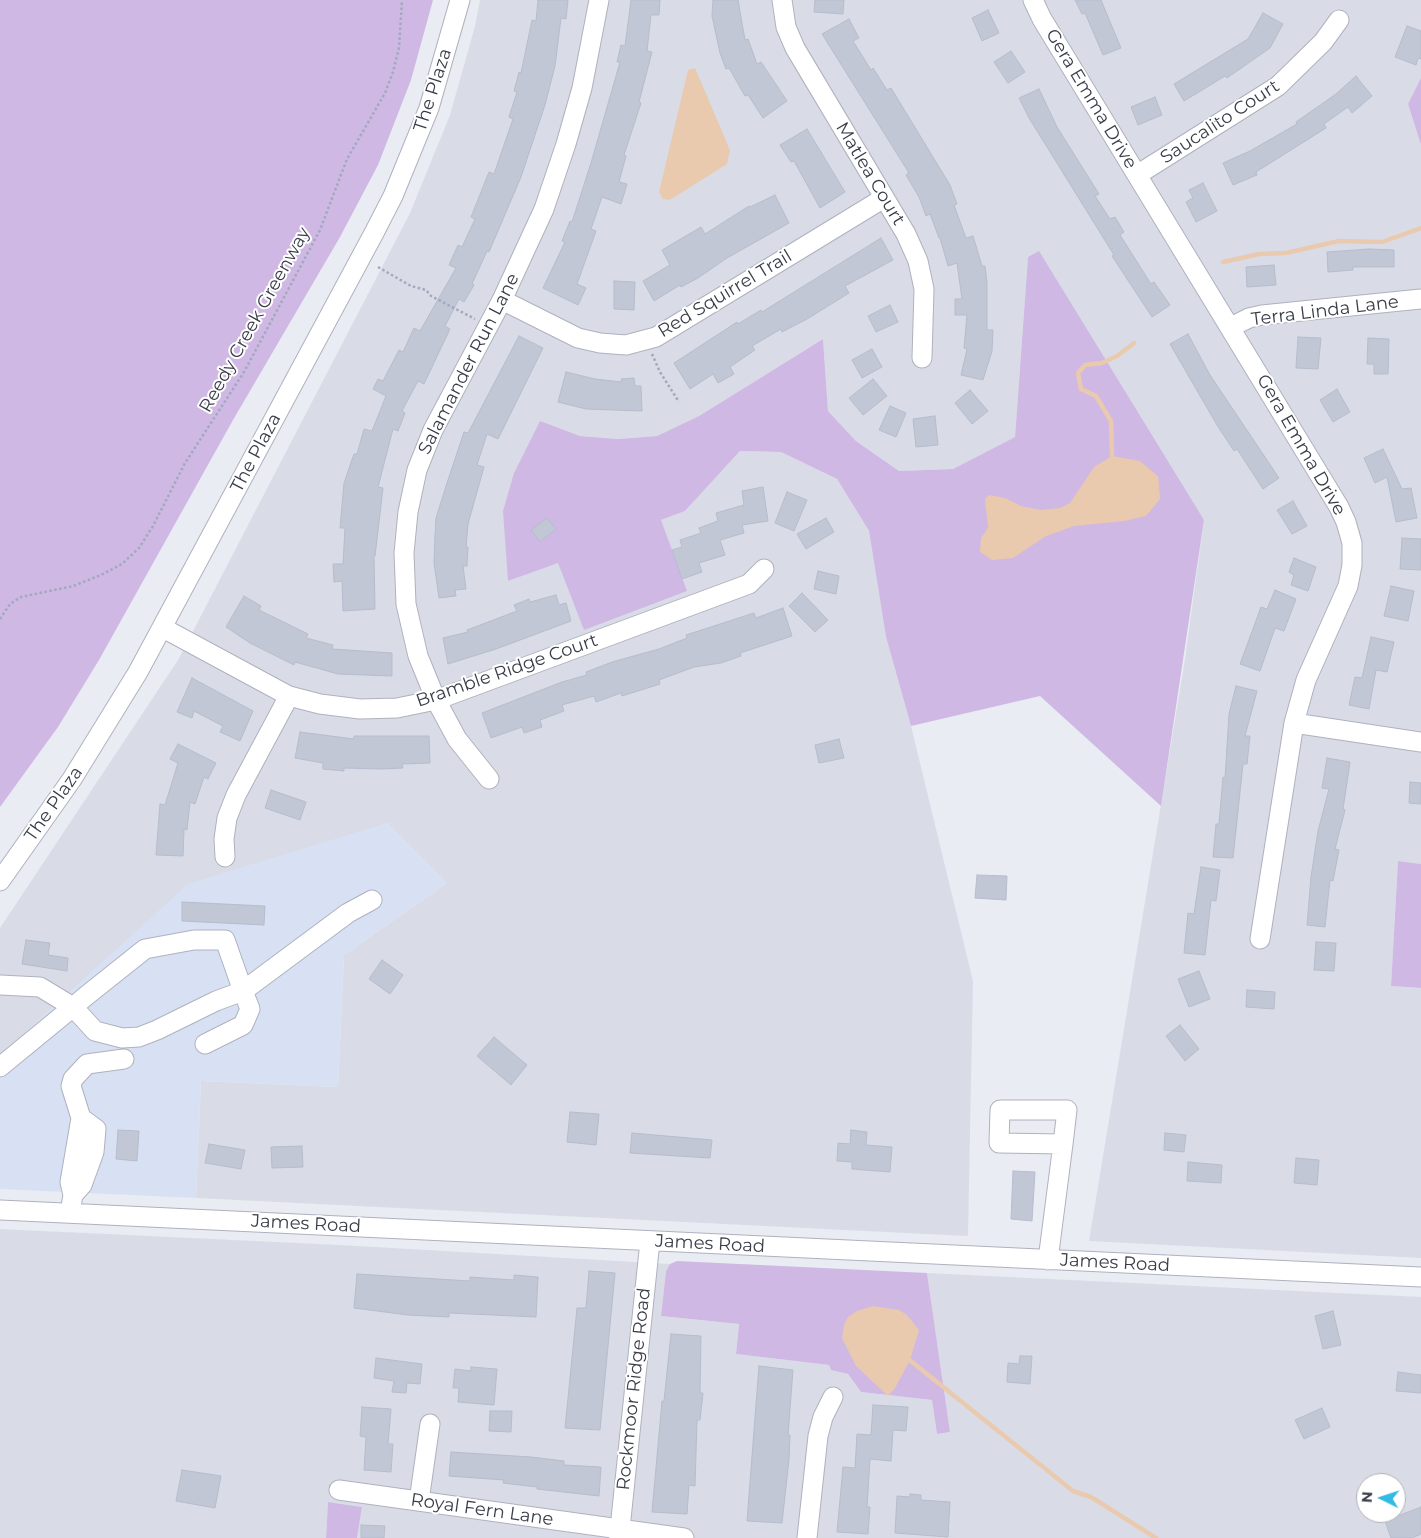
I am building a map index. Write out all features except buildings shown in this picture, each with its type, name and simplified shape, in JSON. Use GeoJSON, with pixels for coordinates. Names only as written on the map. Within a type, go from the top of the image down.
{"type":"FeatureCollection","features":[{"type":"Feature","properties":{"kind":"street","name":"The Plaza"},"geometry":{"type":"LineString","coordinates":[[0,881],[105,729],[163,628],[393,196],[429,108],[460,0]]}},
{"type":"Feature","properties":{"kind":"street","name":"Salamander Run Lane"},"geometry":{"type":"LineString","coordinates":[[489,779],[457,739],[436,700],[418,656],[406,604],[404,553],[408,512],[417,470],[433,430],[502,300],[544,209],[566,144],[582,88],[599,0]]}},
{"type":"Feature","properties":{"kind":"street","name":"Matlea Court"},"geometry":{"type":"LineString","coordinates":[[782,0],[786,27],[795,48],[906,234],[918,261],[924,289],[922,358]]}},
{"type":"Feature","properties":{"kind":"street","name":"Gera Emma Drive"},"geometry":{"type":"LineString","coordinates":[[1033,0],[1042,19],[1339,507],[1352,543],[1352,565],[1348,586],[1306,680],[1294,723],[1260,939]]}},
{"type":"Feature","properties":{"kind":"street","name":"Saucalito Court"},"geometry":{"type":"LineString","coordinates":[[1137,175],[1278,86],[1323,42],[1339,20]]}},
{"type":"Feature","properties":{"kind":"street","name":"Red Squirrel Trail"},"geometry":{"type":"LineString","coordinates":[[502,300],[578,338],[600,343],[626,345],[656,337],[884,198]]}},
{"type":"Feature","properties":{"kind":"street","name":"Terra Linda Lane"},"geometry":{"type":"LineString","coordinates":[[1231,327],[1249,318],[1262,315],[1421,299]]}},
{"type":"Feature","properties":{"kind":"street","name":"Bramble Ridge Court"},"geometry":{"type":"LineString","coordinates":[[163,628],[289,696],[320,704],[360,709],[397,708],[436,700],[749,584],[764,569]]}},
{"type":"Feature","properties":{"kind":"street"},"geometry":{"type":"LineString","coordinates":[[225,857],[224,839],[227,818],[236,795],[289,696]]}},
{"type":"Feature","properties":{"kind":"street"},"geometry":{"type":"LineString","coordinates":[[1294,723],[1421,742]]}},
{"type":"Feature","properties":{"kind":"street"},"geometry":{"type":"LineString","coordinates":[[0,985],[40,987],[73,1007],[95,1032],[122,1038],[139,1037],[216,1000],[243,991],[348,913],[372,900]]}},
{"type":"Feature","properties":{"kind":"street"},"geometry":{"type":"LineString","coordinates":[[0,1067],[145,949],[194,940],[225,940],[250,1009],[243,1024],[205,1044]]}},
{"type":"Feature","properties":{"kind":"street"},"geometry":{"type":"LineString","coordinates":[[72,1204],[82,1185],[94,1152],[96,1129],[81,1118],[71,1086],[73,1079],[87,1064],[124,1059]]}},
{"type":"Feature","properties":{"kind":"street"},"geometry":{"type":"LineString","coordinates":[[1048,1260],[1063,1144]]}},
{"type":"Feature","properties":{"kind":"street","name":"James Road"},"geometry":{"type":"LineString","coordinates":[[0,1210],[72,1204],[650,1241],[1421,1277]]}},
{"type":"Feature","properties":{"kind":"street","name":"Rockmoor Ridge Road"},"geometry":{"type":"LineString","coordinates":[[619,1534],[650,1241]]}},
{"type":"Feature","properties":{"kind":"street"},"geometry":{"type":"LineString","coordinates":[[807,1538],[818,1436],[823,1417],[833,1396]]}},
{"type":"Feature","properties":{"kind":"street"},"geometry":{"type":"LineString","coordinates":[[419,1501],[430,1424]]}},
{"type":"Feature","properties":{"kind":"street","name":"Royal Fern Lane"},"geometry":{"type":"LineString","coordinates":[[339,1490],[419,1501],[619,1534],[684,1538]]}},
{"type":"Feature","properties":{"kind":"path","name":"Reedy Creek Greenway"},"geometry":{"type":"LineString","coordinates":[[0,619],[10,604],[20,597],[73,586],[122,564],[143,541],[185,464],[244,372],[309,254],[347,159],[385,93],[393,72],[399,48],[402,0]]}},
{"type":"Feature","properties":{"kind":"path"},"geometry":{"type":"LineString","coordinates":[[378,267],[411,286],[426,290],[431,296],[476,320]]}},
{"type":"Feature","properties":{"kind":"path"},"geometry":{"type":"LineString","coordinates":[[652,353],[660,372],[680,402]]}},
{"type":"Feature","properties":{"kind":"shaded area"},"geometry":{"type":"Polygon","coordinates":[[[0,0],[433,0],[411,80],[378,165],[340,237],[233,420],[99,660],[58,727],[0,807],[0,0]]]}},
{"type":"Feature","properties":{"kind":"shaded area"},"geometry":{"type":"Polygon","coordinates":[[[480,0],[1421,0],[1421,78],[1408,104],[1421,145],[1421,864],[1398,861],[1391,986],[1421,988],[1421,1258],[1089,1241],[1185,659],[1204,520],[1028,257],[1015,437],[953,469],[899,471],[856,441],[828,411],[823,339],[699,416],[657,436],[618,439],[580,436],[540,422],[508,581],[558,562],[584,629],[661,520],[685,511],[740,451],[781,452],[837,479],[869,531],[886,637],[911,726],[973,981],[968,1236],[196,1198],[201,1081],[338,1087],[344,955],[447,883],[387,823],[0,1055],[0,928],[178,660],[410,213],[450,115],[475,26],[480,0]]]}},
{"type":"Feature","properties":{"kind":"shaded area"},"geometry":{"type":"Polygon","coordinates":[[[695,68],[730,150],[727,164],[670,200],[663,199],[659,192],[688,70],[695,68]]]}},
{"type":"Feature","properties":{"kind":"shaded area"},"geometry":{"type":"Polygon","coordinates":[[[1421,78],[1421,145],[1408,104],[1421,78]]]}},
{"type":"Feature","properties":{"kind":"shaded area"},"geometry":{"type":"Polygon","coordinates":[[[1039,251],[1204,520],[1161,806],[1040,696],[911,726],[886,637],[869,531],[837,479],[781,452],[740,451],[685,511],[661,520],[687,591],[584,630],[558,563],[508,581],[503,511],[514,473],[540,421],[580,436],[618,439],[657,436],[699,416],[823,339],[828,411],[856,441],[899,471],[953,469],[1015,437],[1028,257],[1039,251]]]}},
{"type":"Feature","properties":{"kind":"shaded area"},"geometry":{"type":"Polygon","coordinates":[[[1112,456],[1140,461],[1158,476],[1160,499],[1146,516],[1124,521],[1074,526],[1046,536],[1013,558],[992,560],[980,552],[981,538],[988,528],[985,499],[989,495],[1005,498],[1021,506],[1041,510],[1060,508],[1070,503],[1094,467],[1112,456]]]}},
{"type":"Feature","properties":{"kind":"shaded area"},"geometry":{"type":"Polygon","coordinates":[[[387,823],[447,883],[344,955],[338,1087],[201,1081],[196,1198],[0,1189],[0,1055],[188,884],[387,823]]]}},
{"type":"Feature","properties":{"kind":"shaded area"},"geometry":{"type":"Polygon","coordinates":[[[1398,861],[1421,864],[1421,988],[1391,986],[1398,861]]]}},
{"type":"Feature","properties":{"kind":"shaded area"},"geometry":{"type":"Polygon","coordinates":[[[0,1229],[340,1245],[670,1264],[666,1271],[661,1316],[739,1324],[736,1354],[829,1365],[831,1370],[848,1374],[861,1392],[932,1400],[937,1434],[950,1432],[927,1273],[1421,1297],[1421,1538],[357,1538],[362,1507],[328,1502],[326,1538],[0,1538],[0,1229]]]}},
{"type":"Feature","properties":{"kind":"shaded area"},"geometry":{"type":"Polygon","coordinates":[[[677,1261],[927,1273],[950,1432],[937,1434],[932,1400],[861,1392],[848,1374],[831,1370],[829,1365],[736,1354],[739,1324],[661,1316],[666,1271],[670,1264],[677,1261]]]}},
{"type":"Feature","properties":{"kind":"shaded area"},"geometry":{"type":"Polygon","coordinates":[[[873,1306],[899,1310],[907,1315],[919,1330],[910,1360],[895,1388],[888,1396],[856,1366],[842,1338],[844,1325],[848,1317],[857,1311],[873,1306]]]}},
{"type":"Feature","properties":{"kind":"shaded area"},"geometry":{"type":"Polygon","coordinates":[[[328,1502],[362,1507],[357,1538],[326,1538],[328,1502]]]}},
{"type":"Feature","properties":{"kind":"waterway"},"geometry":{"type":"LineString","coordinates":[[1223,262],[1259,254],[1286,253],[1339,241],[1382,242],[1421,228]]}},
{"type":"Feature","properties":{"kind":"waterway"},"geometry":{"type":"LineString","coordinates":[[1112,456],[1111,421],[1096,396],[1081,389],[1078,373],[1085,365],[1102,363],[1117,356],[1134,343]]}},
{"type":"Feature","properties":{"kind":"waterway"},"geometry":{"type":"LineString","coordinates":[[907,1358],[1073,1491],[1091,1497],[1156,1538]]}}]}
